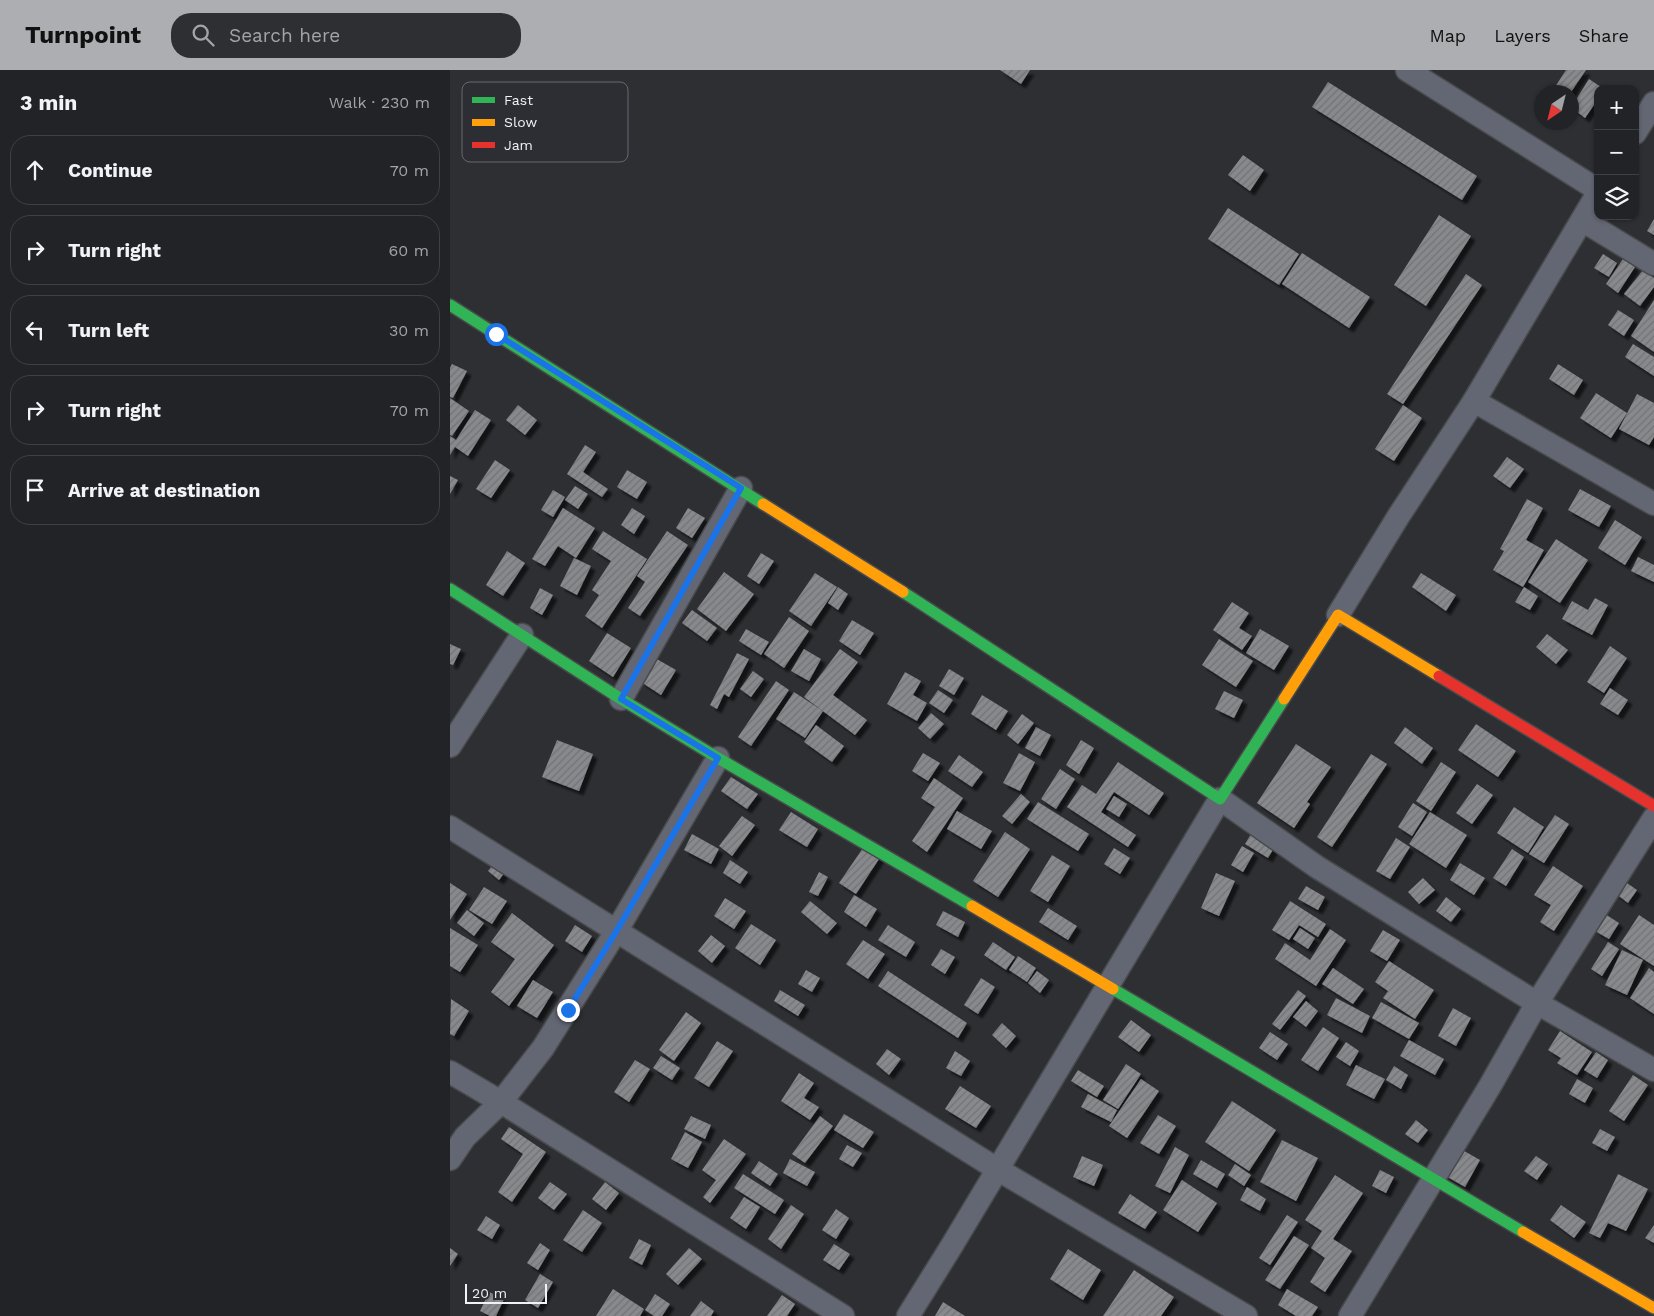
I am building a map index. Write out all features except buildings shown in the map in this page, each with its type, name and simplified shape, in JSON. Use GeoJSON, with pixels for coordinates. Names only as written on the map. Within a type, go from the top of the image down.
{"type":"FeatureCollection","features":[{"type":"Feature","properties":{"kind":"main road"},"geometry":{"type":"LineString","coordinates":[[450,305],[1047,684],[1220,799],[1338,615],[1654,806]]}},
{"type":"Feature","properties":{"kind":"main road"},"geometry":{"type":"LineString","coordinates":[[450,589],[621,699],[718,758],[1654,1308]]}},
{"type":"Feature","properties":{"kind":"street"},"geometry":{"type":"LineString","coordinates":[[1407,70],[1594,188]]}},
{"type":"Feature","properties":{"kind":"street"},"geometry":{"type":"LineString","coordinates":[[1637,130],[1654,103]]}},
{"type":"Feature","properties":{"kind":"street"},"geometry":{"type":"LineString","coordinates":[[1338,615],[1398,517],[1474,401],[1594,198]]}},
{"type":"Feature","properties":{"kind":"street"},"geometry":{"type":"LineString","coordinates":[[1582,220],[1654,264]]}},
{"type":"Feature","properties":{"kind":"street"},"geometry":{"type":"LineString","coordinates":[[1474,401],[1654,504]]}},
{"type":"Feature","properties":{"kind":"street"},"geometry":{"type":"LineString","coordinates":[[621,699],[741,488]]}},
{"type":"Feature","properties":{"kind":"street"},"geometry":{"type":"LineString","coordinates":[[450,746],[522,635]]}},
{"type":"Feature","properties":{"kind":"street"},"geometry":{"type":"LineString","coordinates":[[450,1158],[465,1137],[501,1102],[543,1048],[617,930],[718,758]]}},
{"type":"Feature","properties":{"kind":"street"},"geometry":{"type":"LineString","coordinates":[[908,1316],[1220,799],[1311,863],[1538,1003],[1654,1070]]}},
{"type":"Feature","properties":{"kind":"street"},"geometry":{"type":"LineString","coordinates":[[1350,1316],[1490,1086],[1538,1003],[1654,818]]}},
{"type":"Feature","properties":{"kind":"street"},"geometry":{"type":"LineString","coordinates":[[450,827],[997,1169],[1246,1316]]}},
{"type":"Feature","properties":{"kind":"street"},"geometry":{"type":"LineString","coordinates":[[450,1072],[843,1316]]}},
{"type":"Feature","properties":{"kind":"traffic: fast"},"geometry":{"type":"LineString","coordinates":[[450,305],[763,504]]}},
{"type":"Feature","properties":{"kind":"traffic: fast"},"geometry":{"type":"LineString","coordinates":[[450,589],[621,699],[718,758],[972,906]]}},
{"type":"Feature","properties":{"kind":"traffic: fast"},"geometry":{"type":"LineString","coordinates":[[903,592],[1220,799],[1284,699]]}},
{"type":"Feature","properties":{"kind":"traffic: fast"},"geometry":{"type":"LineString","coordinates":[[1113,989],[1523,1232]]}},
{"type":"Feature","properties":{"kind":"traffic: slow"},"geometry":{"type":"LineString","coordinates":[[763,504],[903,592]]}},
{"type":"Feature","properties":{"kind":"traffic: slow"},"geometry":{"type":"LineString","coordinates":[[1284,699],[1338,615],[1439,676]]}},
{"type":"Feature","properties":{"kind":"traffic: slow"},"geometry":{"type":"LineString","coordinates":[[972,906],[1113,989]]}},
{"type":"Feature","properties":{"kind":"traffic: slow"},"geometry":{"type":"LineString","coordinates":[[1523,1232],[1654,1308]]}},
{"type":"Feature","properties":{"kind":"traffic: jam"},"geometry":{"type":"LineString","coordinates":[[1439,676],[1654,806]]}},
{"type":"Feature","properties":{"kind":"route"},"geometry":{"type":"LineString","coordinates":[[496,334],[741,488],[621,699],[718,758],[568,1010]]}}]}
